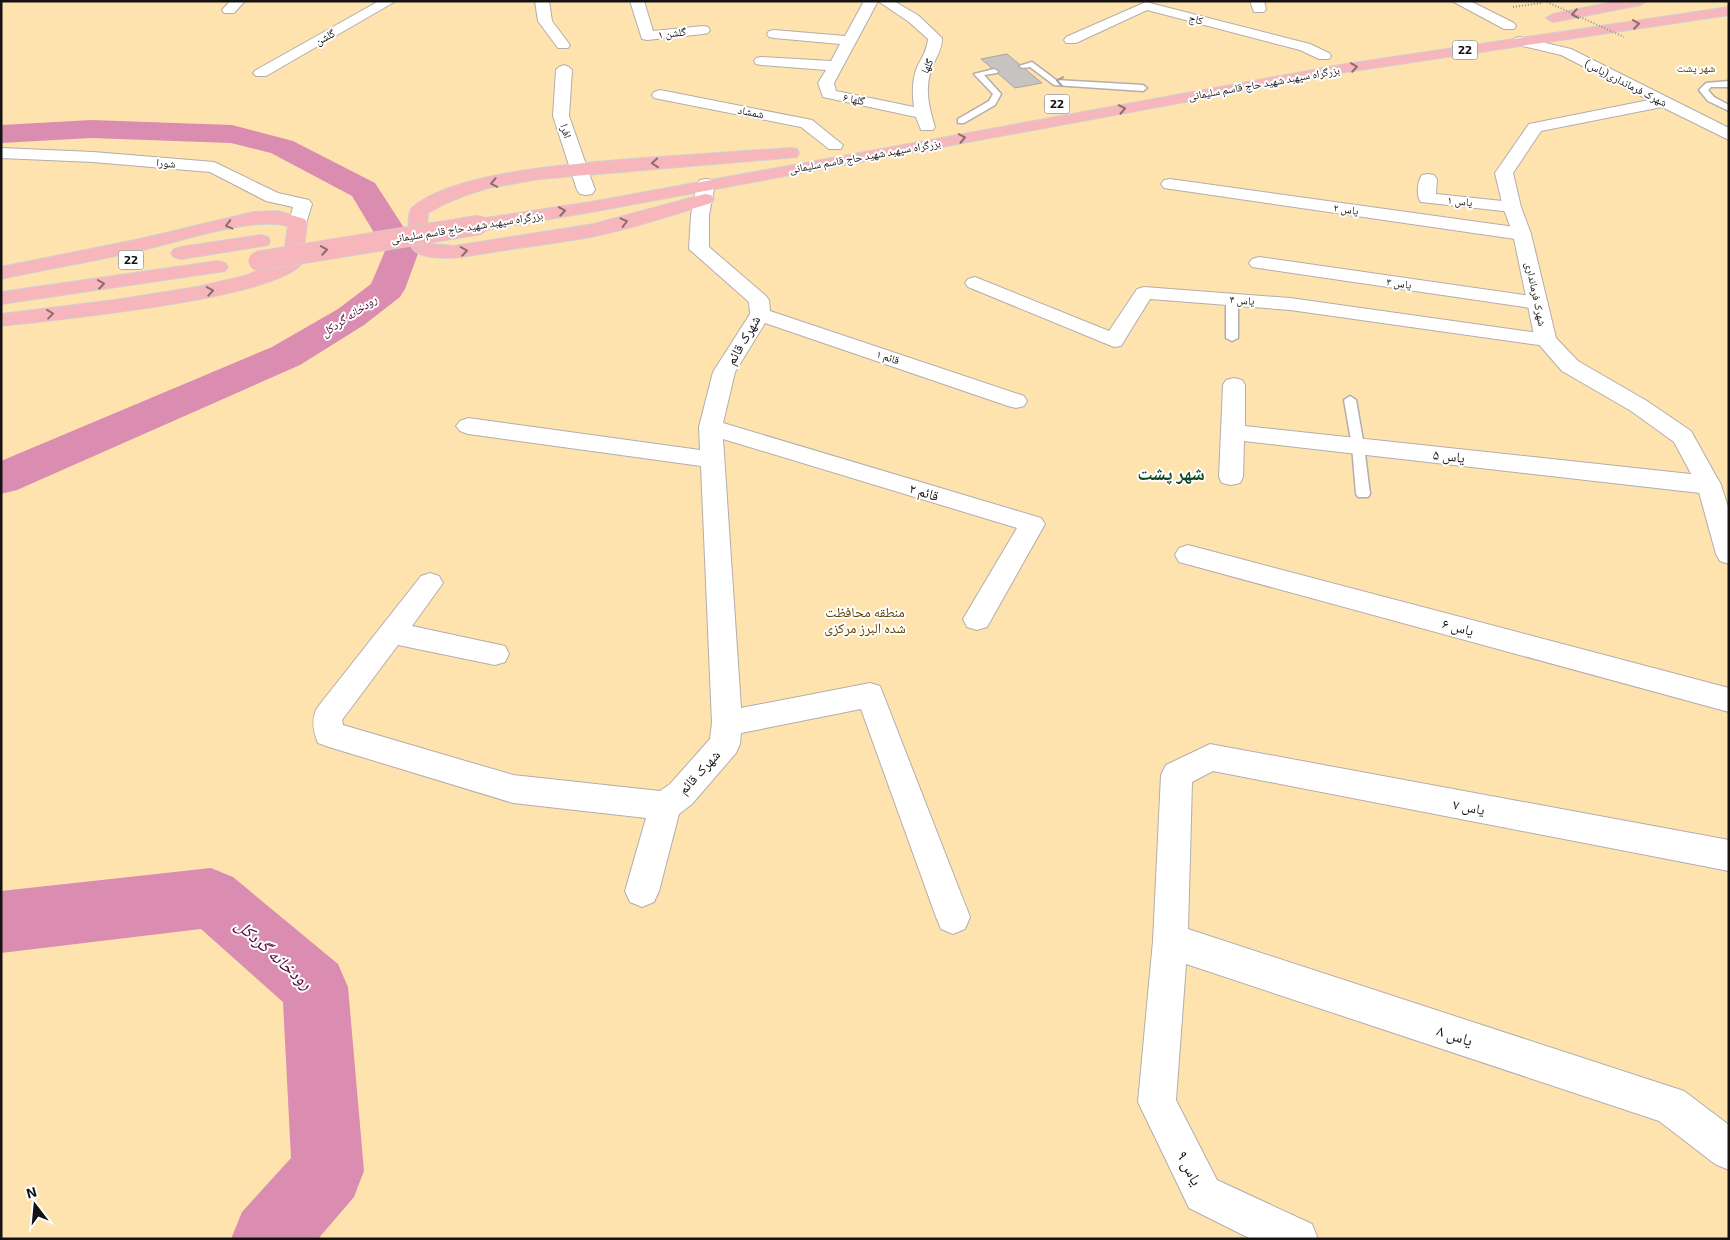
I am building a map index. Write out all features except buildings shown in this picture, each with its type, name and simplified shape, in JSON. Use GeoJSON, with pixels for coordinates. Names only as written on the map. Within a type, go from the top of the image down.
{"type":"FeatureCollection","features":[{"type":"Feature","properties":{"kind":"highway","name":"22"},"geometry":{"type":"LineString","coordinates":[[1480,31],[1640,1]]}},
{"type":"Feature","properties":{"kind":"highway","name":"بزرگراه سپهبد شهید حاج قاسم سلیمانی"},"geometry":{"type":"LineString","coordinates":[[653,178],[1212,92],[1520,41],[1729,11]]}},
{"type":"Feature","properties":{"kind":"highway","name":"بزرگراه سپهبد شهید حاج قاسم سلیمانی"},"geometry":{"type":"LineString","coordinates":[[1296,61],[1363,50]]}},
{"type":"Feature","properties":{"kind":"highway","name":"22"},"geometry":{"type":"LineString","coordinates":[[1085,98],[1162,85]]}},
{"type":"Feature","properties":{"kind":"highway","name":"بزرگراه سپهبد شهید حاج قاسم سلیمانی"},"geometry":{"type":"LineString","coordinates":[[908,131],[925,121],[961,121],[1000,114]]}},
{"type":"Feature","properties":{"kind":"highway","name":"بزرگراه سپهبد شهید حاج قاسم سلیمانی"},"geometry":{"type":"LineString","coordinates":[[806,154],[853,141]]}},
{"type":"Feature","properties":{"kind":"highway"},"geometry":{"type":"LineString","coordinates":[[806,154],[705,192],[668,211],[595,230],[454,252],[429,251],[421,247],[418,226],[419,210],[430,202],[451,193],[489,183],[580,169],[806,154]]}},
{"type":"Feature","properties":{"kind":"highway"},"geometry":{"type":"LineString","coordinates":[[568,193],[605,186]]}},
{"type":"Feature","properties":{"kind":"highway","name":"بزرگراه سپهبد شهید حاج قاسم سلیمانی"},"geometry":{"type":"LineString","coordinates":[[1,298],[258,261],[591,206],[705,192]]}},
{"type":"Feature","properties":{"kind":"highway","name":"بزرگراه سپهبد شهید حاج قاسم سلیمانی"},"geometry":{"type":"LineString","coordinates":[[397,220],[456,210]]}},
{"type":"Feature","properties":{"kind":"highway"},"geometry":{"type":"LineString","coordinates":[[1,273],[140,245],[254,218],[277,217],[304,228],[292,263],[273,274],[223,288],[148,302],[1,320]]}},
{"type":"Feature","properties":{"kind":"highway","name":"22"},"geometry":{"type":"LineString","coordinates":[[1,278],[261,241],[304,228]]}},
{"type":"Feature","properties":{"kind":"street","name":"گلشن"},"geometry":{"type":"LineString","coordinates":[[261,73],[389,1]]}},
{"type":"Feature","properties":{"kind":"street"},"geometry":{"type":"LineString","coordinates":[[542,1],[545,21],[563,45]]}},
{"type":"Feature","properties":{"kind":"street","name":"گلشن ۱"},"geometry":{"type":"LineString","coordinates":[[637,1],[647,36],[703,30]]}},
{"type":"Feature","properties":{"kind":"street","name":"گلها ۶"},"geometry":{"type":"LineString","coordinates":[[871,1],[826,83],[828,94],[925,121]]}},
{"type":"Feature","properties":{"kind":"street","name":"گلها"},"geometry":{"type":"LineString","coordinates":[[884,1],[914,19],[935,38],[935,51],[924,67],[919,86],[925,121]]}},
{"type":"Feature","properties":{"kind":"street"},"geometry":{"type":"LineString","coordinates":[[1460,1],[1509,26]]}},
{"type":"Feature","properties":{"kind":"street","name":"کاج"},"geometry":{"type":"LineString","coordinates":[[1072,40],[1146,6],[1305,47],[1324,56]]}},
{"type":"Feature","properties":{"kind":"street","name":"شهرک فرمانداری(یاس)"},"geometry":{"type":"LineString","coordinates":[[1572,33],[1580,50],[1729,125]]}},
{"type":"Feature","properties":{"kind":"street"},"geometry":{"type":"LineString","coordinates":[[774,34],[849,41]]}},
{"type":"Feature","properties":{"kind":"street","name":"شهرک فرمانداری(یاس)"},"geometry":{"type":"LineString","coordinates":[[1520,41],[1566,52],[1729,136]]}},
{"type":"Feature","properties":{"kind":"street"},"geometry":{"type":"LineString","coordinates":[[761,61],[836,66]]}},
{"type":"Feature","properties":{"kind":"street","name":"افرا"},"geometry":{"type":"LineString","coordinates":[[564,70],[561,116],[586,190]]}},
{"type":"Feature","properties":{"kind":"street","name":"شمشاد"},"geometry":{"type":"LineString","coordinates":[[660,95],[806,123],[835,145]]}},
{"type":"Feature","properties":{"kind":"street","name":"شهرک فرمانداری"},"geometry":{"type":"LineString","coordinates":[[1664,102],[1535,127],[1504,173],[1512,207],[1522,234],[1546,340],[1570,366],[1640,406],[1683,436],[1709,485],[1729,554]]}},
{"type":"Feature","properties":{"kind":"street","name":"شورا"},"geometry":{"type":"LineString","coordinates":[[1,153],[93,157],[214,167],[272,197],[303,204],[304,228]]}},
{"type":"Feature","properties":{"kind":"street","name":"یاس ۱"},"geometry":{"type":"LineString","coordinates":[[1428,179],[1427,198],[1512,207]]}},
{"type":"Feature","properties":{"kind":"street","name":"یاس ۲"},"geometry":{"type":"LineString","coordinates":[[1170,184],[1522,234]]}},
{"type":"Feature","properties":{"kind":"street","name":"شهرک قائم"},"geometry":{"type":"LineString","coordinates":[[665,806],[681,794],[725,744],[727,723],[711,427],[724,372],[760,314],[759,300],[699,249],[700,216],[705,192]]}},
{"type":"Feature","properties":{"kind":"street"},"geometry":{"type":"LineString","coordinates":[[254,218],[271,206],[272,197]]}},
{"type":"Feature","properties":{"kind":"street","name":"یاس ۳"},"geometry":{"type":"LineString","coordinates":[[1260,263],[1538,303]]}},
{"type":"Feature","properties":{"kind":"street","name":"یاس ۴"},"geometry":{"type":"LineString","coordinates":[[974,282],[1114,341],[1144,293],[1290,304],[1546,340]]}},
{"type":"Feature","properties":{"kind":"street","name":"قائم ۱"},"geometry":{"type":"LineString","coordinates":[[760,314],[1016,401]]}},
{"type":"Feature","properties":{"kind":"street"},"geometry":{"type":"LineString","coordinates":[[1231,477],[1234,432],[1234,385]]}},
{"type":"Feature","properties":{"kind":"street"},"geometry":{"type":"LineString","coordinates":[[468,426],[713,460]]}},
{"type":"Feature","properties":{"kind":"street","name":"قائم ۲"},"geometry":{"type":"LineString","coordinates":[[711,427],[1032,524],[977,619]]}},
{"type":"Feature","properties":{"kind":"street","name":"یاس ۵"},"geometry":{"type":"LineString","coordinates":[[1234,432],[1709,485]]}},
{"type":"Feature","properties":{"kind":"street","name":"یاس ۶"},"geometry":{"type":"LineString","coordinates":[[1188,555],[1729,700]]}},
{"type":"Feature","properties":{"kind":"street"},"geometry":{"type":"LineString","coordinates":[[430,583],[327,716],[329,734],[513,789],[665,806],[642,891]]}},
{"type":"Feature","properties":{"kind":"street"},"geometry":{"type":"LineString","coordinates":[[391,633],[496,654]]}},
{"type":"Feature","properties":{"kind":"street"},"geometry":{"type":"LineString","coordinates":[[727,723],[870,695],[953,917]]}},
{"type":"Feature","properties":{"kind":"street","name":"یاس ۷"},"geometry":{"type":"LineString","coordinates":[[1170,941],[1177,775],[1210,757],[1729,856]]}},
{"type":"Feature","properties":{"kind":"street","name":"یاس ۹"},"geometry":{"type":"LineString","coordinates":[[1170,941],[1156,1102],[1203,1194],[1297,1239]]}},
{"type":"Feature","properties":{"kind":"street","name":"یاس ۸"},"geometry":{"type":"LineString","coordinates":[[1170,941],[1670,1105],[1729,1150]]}},
{"type":"Feature","properties":{"kind":"lane"},"geometry":{"type":"LineString","coordinates":[[1023,66],[1032,64],[1054,82],[1143,88]]}},
{"type":"Feature","properties":{"kind":"lane"},"geometry":{"type":"LineString","coordinates":[[961,121],[992,103],[997,94],[978,74],[994,71]]}},
{"type":"Feature","properties":{"kind":"lane"},"geometry":{"type":"LineString","coordinates":[[1729,84],[1709,86],[1703,90],[1711,99],[1729,108]]}},
{"type":"Feature","properties":{"kind":"lane"},"geometry":{"type":"LineString","coordinates":[[1232,299],[1232,338]]}},
{"type":"Feature","properties":{"kind":"lane"},"geometry":{"type":"LineString","coordinates":[[1350,400],[1358,446],[1363,494]]}},
{"type":"Feature","properties":{"kind":"path"},"geometry":{"type":"LineString","coordinates":[[1547,2],[1624,37]]}},
{"type":"Feature","properties":{"kind":"green space","name":"منطقه محافظت شده البرز مرکزی"},"geometry":{"type":"Polygon","coordinates":[[[1,1],[1729,1],[1729,1239],[1,1239],[1,1]]]}},
{"type":"Feature","properties":{"kind":"waterway","name":"رودخانه گردکل"},"geometry":{"type":"LineString","coordinates":[[1,134],[91,129],[232,134],[282,147],[364,190],[402,251],[387,289],[351,317],[286,356],[1,479]]}},
{"type":"Feature","properties":{"kind":"waterway","name":"رودخانه گردکل"},"geometry":{"type":"LineString","coordinates":[[1,922],[211,898],[315,987],[328,1171],[269,1239]]}},
{"type":"Feature","properties":{"kind":"district","name":"شهر پشت"},"geometry":{"type":"Point","coordinates":[1171,473]}}]}
